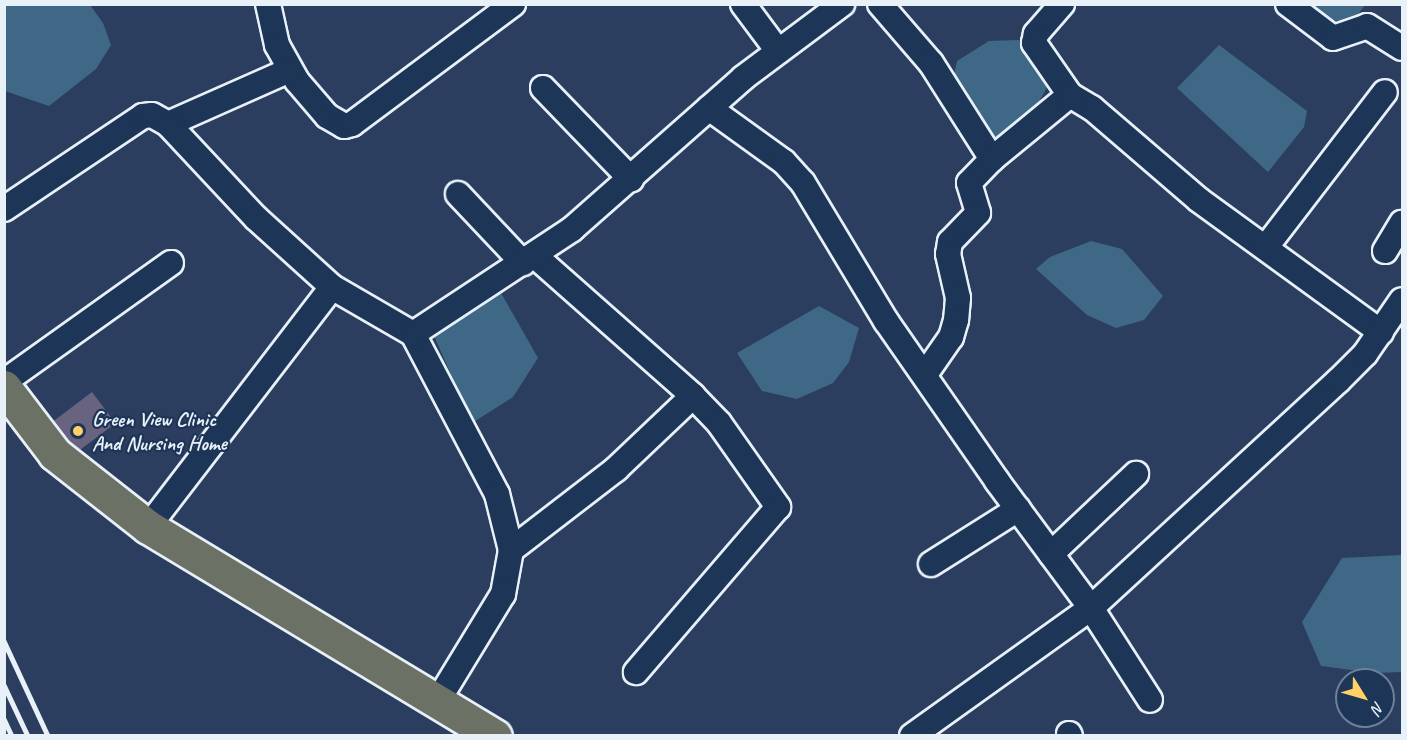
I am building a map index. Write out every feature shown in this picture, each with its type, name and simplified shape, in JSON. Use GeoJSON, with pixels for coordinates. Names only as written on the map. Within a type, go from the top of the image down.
{"type":"FeatureCollection","features":[{"type":"Feature","properties":{"kind":"main road"},"geometry":{"type":"LineString","coordinates":[[4,387],[55,454],[148,527],[439,699],[486,733]]}},
{"type":"Feature","properties":{"kind":"street"},"geometry":{"type":"LineString","coordinates":[[268,4],[277,45],[290,70],[327,116],[344,126],[352,124],[513,4]]}},
{"type":"Feature","properties":{"kind":"street"},"geometry":{"type":"LineString","coordinates":[[743,4],[778,51]]}},
{"type":"Feature","properties":{"kind":"street"},"geometry":{"type":"LineString","coordinates":[[413,334],[529,260],[631,179],[709,108],[778,51],[842,4]]}},
{"type":"Feature","properties":{"kind":"street"},"geometry":{"type":"LineString","coordinates":[[880,4],[931,63],[992,159]]}},
{"type":"Feature","properties":{"kind":"street"},"geometry":{"type":"LineString","coordinates":[[1062,4],[1036,34],[1034,43],[1070,95],[1092,108],[1199,200],[1381,332]]}},
{"type":"Feature","properties":{"kind":"street"},"geometry":{"type":"LineString","coordinates":[[1288,4],[1333,38],[1367,26],[1402,48]]}},
{"type":"Feature","properties":{"kind":"street"},"geometry":{"type":"LineString","coordinates":[[168,124],[290,70]]}},
{"type":"Feature","properties":{"kind":"street"},"geometry":{"type":"LineString","coordinates":[[543,88],[631,179]]}},
{"type":"Feature","properties":{"kind":"street"},"geometry":{"type":"LineString","coordinates":[[1266,247],[1385,92]]}},
{"type":"Feature","properties":{"kind":"street"},"geometry":{"type":"LineString","coordinates":[[926,373],[951,337],[957,320],[958,298],[948,254],[950,242],[978,213],[969,183],[992,159],[1070,95]]}},
{"type":"Feature","properties":{"kind":"street"},"geometry":{"type":"LineString","coordinates":[[709,108],[784,162],[803,183],[886,321],[926,373],[1018,509],[1091,608],[1150,700]]}},
{"type":"Feature","properties":{"kind":"street"},"geometry":{"type":"LineString","coordinates":[[4,209],[143,116],[161,118],[256,218],[332,287],[413,334],[497,494],[511,550],[503,594],[439,699]]}},
{"type":"Feature","properties":{"kind":"street"},"geometry":{"type":"LineString","coordinates":[[458,194],[529,260],[693,396],[719,423],[778,507],[636,672]]}},
{"type":"Feature","properties":{"kind":"street"},"geometry":{"type":"LineString","coordinates":[[1386,251],[1402,223]]}},
{"type":"Feature","properties":{"kind":"street"},"geometry":{"type":"LineString","coordinates":[[4,382],[171,263]]}},
{"type":"Feature","properties":{"kind":"street"},"geometry":{"type":"LineString","coordinates":[[148,527],[332,287]]}},
{"type":"Feature","properties":{"kind":"street"},"geometry":{"type":"LineString","coordinates":[[912,735],[1091,608],[1338,381],[1381,332],[1402,300]]}},
{"type":"Feature","properties":{"kind":"street"},"geometry":{"type":"LineString","coordinates":[[511,550],[616,469],[693,396]]}},
{"type":"Feature","properties":{"kind":"street"},"geometry":{"type":"LineString","coordinates":[[1051,554],[1137,474]]}},
{"type":"Feature","properties":{"kind":"street"},"geometry":{"type":"LineString","coordinates":[[932,564],[1018,509]]}},
{"type":"Feature","properties":{"kind":"water"},"geometry":{"type":"Polygon","coordinates":[[[5,4],[90,5],[103,23],[111,45],[96,69],[49,106],[5,91],[5,4]]]}},
{"type":"Feature","properties":{"kind":"water"},"geometry":{"type":"Polygon","coordinates":[[[1302,5],[1365,5],[1352,22],[1320,19],[1302,5]]]}},
{"type":"Feature","properties":{"kind":"water"},"geometry":{"type":"Polygon","coordinates":[[[1019,40],[1053,76],[1032,115],[990,145],[951,90],[957,61],[989,41],[1019,40]]]}},
{"type":"Feature","properties":{"kind":"water"},"geometry":{"type":"Polygon","coordinates":[[[1219,45],[1307,111],[1304,127],[1268,172],[1177,88],[1219,45]]]}},
{"type":"Feature","properties":{"kind":"water"},"geometry":{"type":"Polygon","coordinates":[[[1091,241],[1122,249],[1163,296],[1144,320],[1116,328],[1087,315],[1036,269],[1050,257],[1091,241]]]}},
{"type":"Feature","properties":{"kind":"water"},"geometry":{"type":"Polygon","coordinates":[[[501,293],[538,358],[513,397],[472,423],[432,331],[501,293]]]}},
{"type":"Feature","properties":{"kind":"water"},"geometry":{"type":"Polygon","coordinates":[[[819,306],[859,328],[849,362],[833,383],[797,399],[762,391],[737,353],[819,306]]]}},
{"type":"Feature","properties":{"kind":"water"},"geometry":{"type":"Polygon","coordinates":[[[1402,555],[1402,672],[1395,672],[1395,668],[1321,666],[1302,622],[1342,558],[1402,555]]]}},
{"type":"Feature","properties":{"kind":"building"},"geometry":{"type":"Polygon","coordinates":[[[92,392],[115,423],[77,452],[54,421],[92,392]]]}},
{"type":"Feature","properties":{"kind":"railway"},"geometry":{"type":"LineString","coordinates":[[4,641],[48,736]]}},
{"type":"Feature","properties":{"kind":"railway"},"geometry":{"type":"LineString","coordinates":[[4,685],[28,736]]}},
{"type":"Feature","properties":{"kind":"railway"},"geometry":{"type":"LineString","coordinates":[[4,719],[12,736]]}},
{"type":"Feature","properties":{"kind":"place","name":"Green View Clinic And Nursing Home"},"geometry":{"type":"Point","coordinates":[78,431]}}]}
